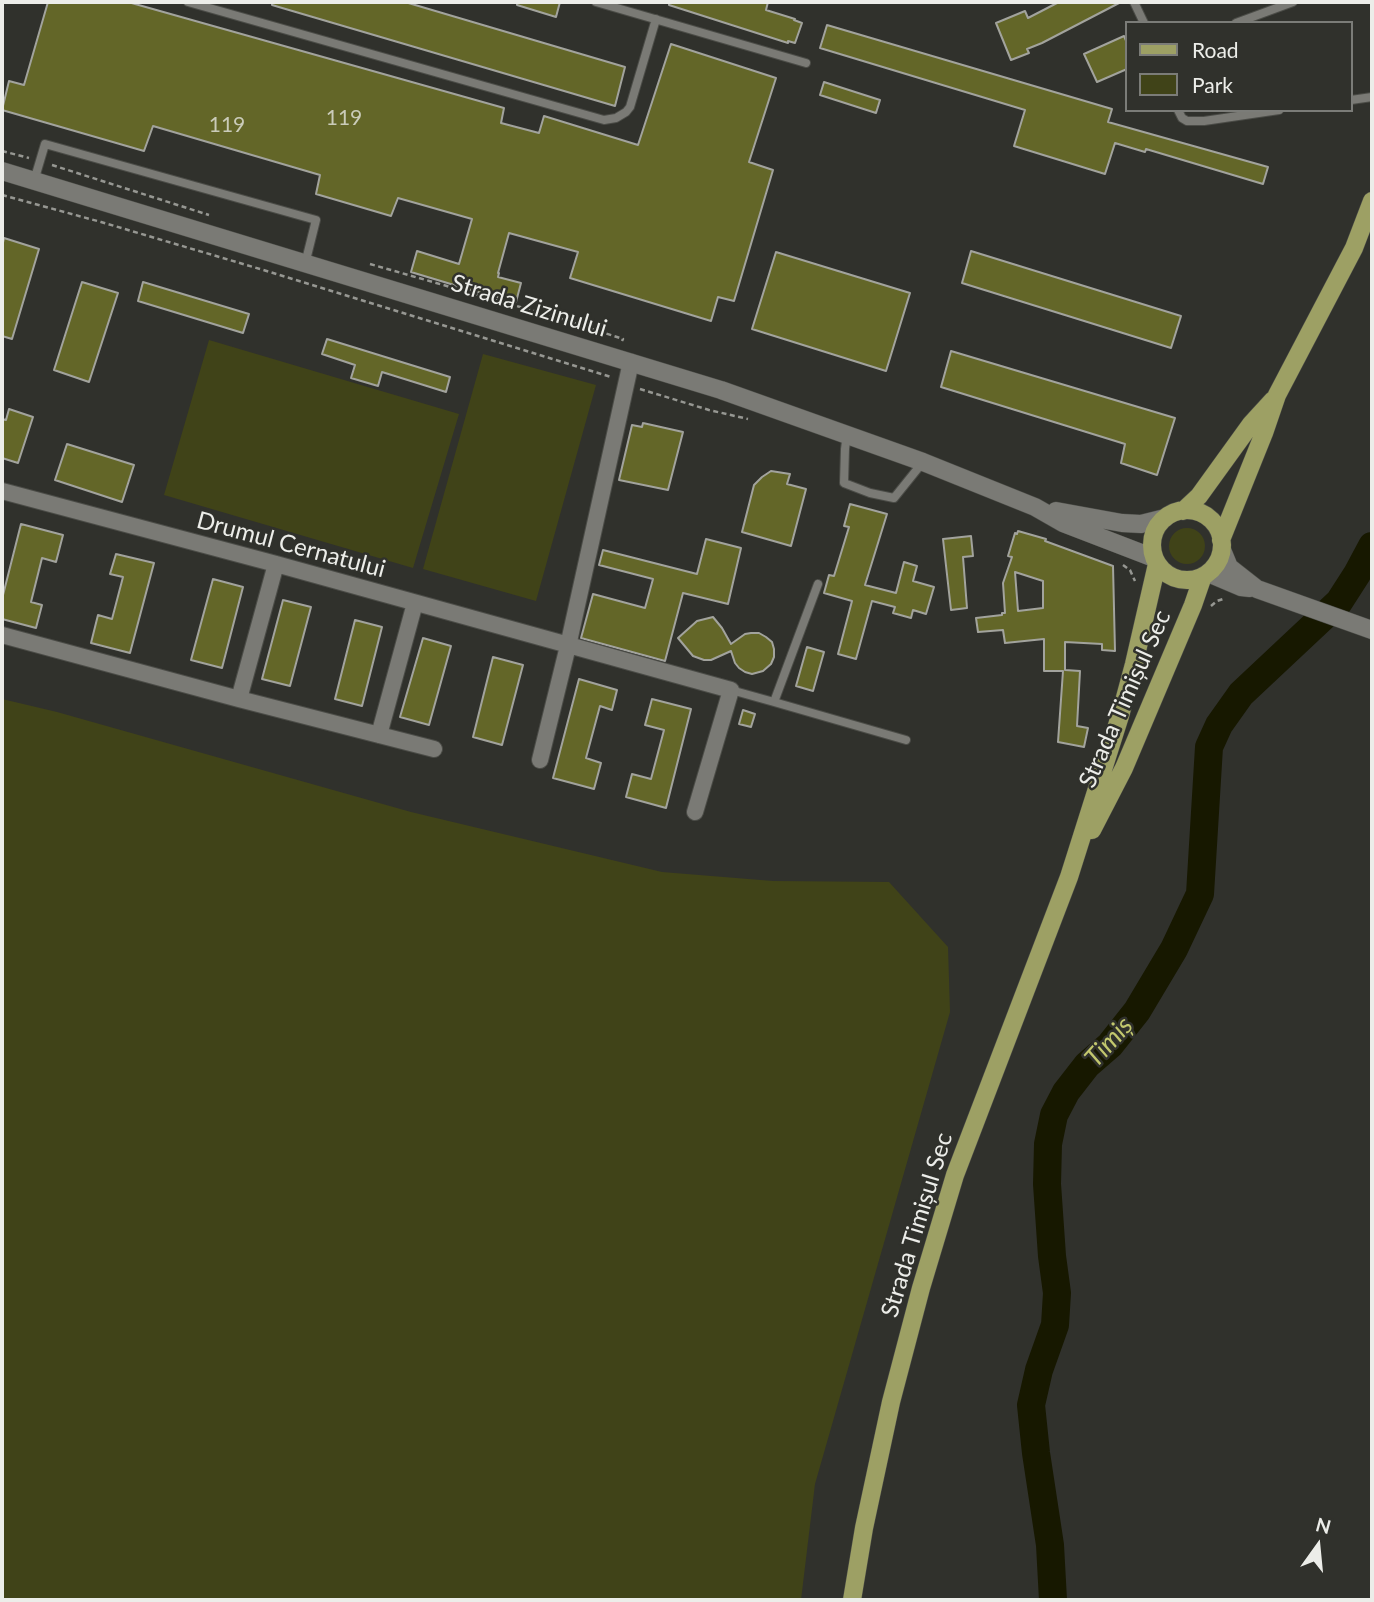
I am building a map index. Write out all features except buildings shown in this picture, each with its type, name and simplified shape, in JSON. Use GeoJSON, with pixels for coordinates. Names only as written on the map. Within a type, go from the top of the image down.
{"type":"FeatureCollection","features":[{"type":"Feature","properties":{"kind":"main road","name":"Strada Zizinului"},"geometry":{"type":"LineString","coordinates":[[2,171],[721,390],[923,462],[1035,507],[1063,523],[1156,561]]}},
{"type":"Feature","properties":{"kind":"main road"},"geometry":{"type":"LineString","coordinates":[[1260,591],[1229,567],[1221,545],[1218,530],[1212,521],[1203,515],[1194,511],[1173,513],[1157,526],[1153,536],[1152,547],[1156,561],[1168,575],[1189,580],[1206,575],[1215,566],[1221,545],[1278,395],[1354,248],[1372,201]]}},
{"type":"Feature","properties":{"kind":"main road"},"geometry":{"type":"LineString","coordinates":[[1183,511],[1199,496],[1251,424],[1278,395]]}},
{"type":"Feature","properties":{"kind":"main road","name":"Strada Zizinului"},"geometry":{"type":"LineString","coordinates":[[1035,507],[1122,523],[1141,524],[1165,518]]}},
{"type":"Feature","properties":{"kind":"main road","name":"Strada Timișul Sec"},"geometry":{"type":"LineString","coordinates":[[852,1600],[864,1528],[891,1402],[921,1288],[956,1175],[1069,877],[1138,651],[1156,561]]}},
{"type":"Feature","properties":{"kind":"main road"},"geometry":{"type":"LineString","coordinates":[[1206,575],[1372,630]]}},
{"type":"Feature","properties":{"kind":"main road","name":"Strada Timișul Sec"},"geometry":{"type":"LineString","coordinates":[[1069,877],[1124,768],[1206,575]]}},
{"type":"Feature","properties":{"kind":"street"},"geometry":{"type":"LineString","coordinates":[[540,760],[631,362]]}},
{"type":"Feature","properties":{"kind":"street","name":"Drumul Cernatului"},"geometry":{"type":"LineString","coordinates":[[2,491],[731,690]]}},
{"type":"Feature","properties":{"kind":"street"},"geometry":{"type":"LineString","coordinates":[[239,699],[276,564]]}},
{"type":"Feature","properties":{"kind":"street"},"geometry":{"type":"LineString","coordinates":[[379,735],[415,603]]}},
{"type":"Feature","properties":{"kind":"street"},"geometry":{"type":"LineString","coordinates":[[2,635],[434,749]]}},
{"type":"Feature","properties":{"kind":"street"},"geometry":{"type":"LineString","coordinates":[[695,812],[731,690]]}},
{"type":"Feature","properties":{"kind":"lane"},"geometry":{"type":"LineString","coordinates":[[188,2],[604,120],[616,118],[630,107],[656,19]]}},
{"type":"Feature","properties":{"kind":"lane"},"geometry":{"type":"LineString","coordinates":[[596,2],[806,63]]}},
{"type":"Feature","properties":{"kind":"lane"},"geometry":{"type":"LineString","coordinates":[[1135,2],[1143,21]]}},
{"type":"Feature","properties":{"kind":"lane"},"geometry":{"type":"LineString","coordinates":[[1241,21],[1293,2]]}},
{"type":"Feature","properties":{"kind":"lane"},"geometry":{"type":"LineString","coordinates":[[1353,100],[1372,97]]}},
{"type":"Feature","properties":{"kind":"lane"},"geometry":{"type":"LineString","coordinates":[[1179,112],[1187,121],[1263,112]]}},
{"type":"Feature","properties":{"kind":"lane"},"geometry":{"type":"LineString","coordinates":[[34,181],[45,144],[316,220],[305,264]]}},
{"type":"Feature","properties":{"kind":"lane"},"geometry":{"type":"LineString","coordinates":[[847,434],[844,483],[870,493],[894,498],[923,462]]}},
{"type":"Feature","properties":{"kind":"lane"},"geometry":{"type":"LineString","coordinates":[[774,702],[818,584]]}},
{"type":"Feature","properties":{"kind":"lane"},"geometry":{"type":"LineString","coordinates":[[731,690],[906,740]]}},
{"type":"Feature","properties":{"kind":"path"},"geometry":{"type":"LineString","coordinates":[[2,195],[260,269],[611,377]]}},
{"type":"Feature","properties":{"kind":"green space"},"geometry":{"type":"Polygon","coordinates":[[[209,340],[459,414],[413,568],[164,495],[209,340]]]}},
{"type":"Feature","properties":{"kind":"green space"},"geometry":{"type":"Polygon","coordinates":[[[483,354],[596,385],[536,601],[423,569],[483,354]]]}},
{"type":"Feature","properties":{"kind":"green space"},"geometry":{"type":"Polygon","coordinates":[[[1187,528],[1200,533],[1205,546],[1200,559],[1187,564],[1174,559],[1169,546],[1174,533],[1187,528]]]}},
{"type":"Feature","properties":{"kind":"green space"},"geometry":{"type":"Polygon","coordinates":[[[2,699],[57,712],[411,812],[662,872],[773,881],[889,882],[948,947],[950,1012],[815,1484],[801,1600],[2,1600],[2,699]]]}},
{"type":"Feature","properties":{"kind":"waterway","name":"Timiș"},"geometry":{"type":"LineString","coordinates":[[1053,1600],[1050,1545],[1031,1405],[1039,1370],[1055,1325],[1057,1293],[1047,1184],[1048,1144],[1054,1115],[1066,1092],[1087,1065],[1110,1045],[1137,1011],[1174,949],[1200,894],[1209,747],[1219,725],[1241,694],[1339,602],[1372,546]]}}]}
